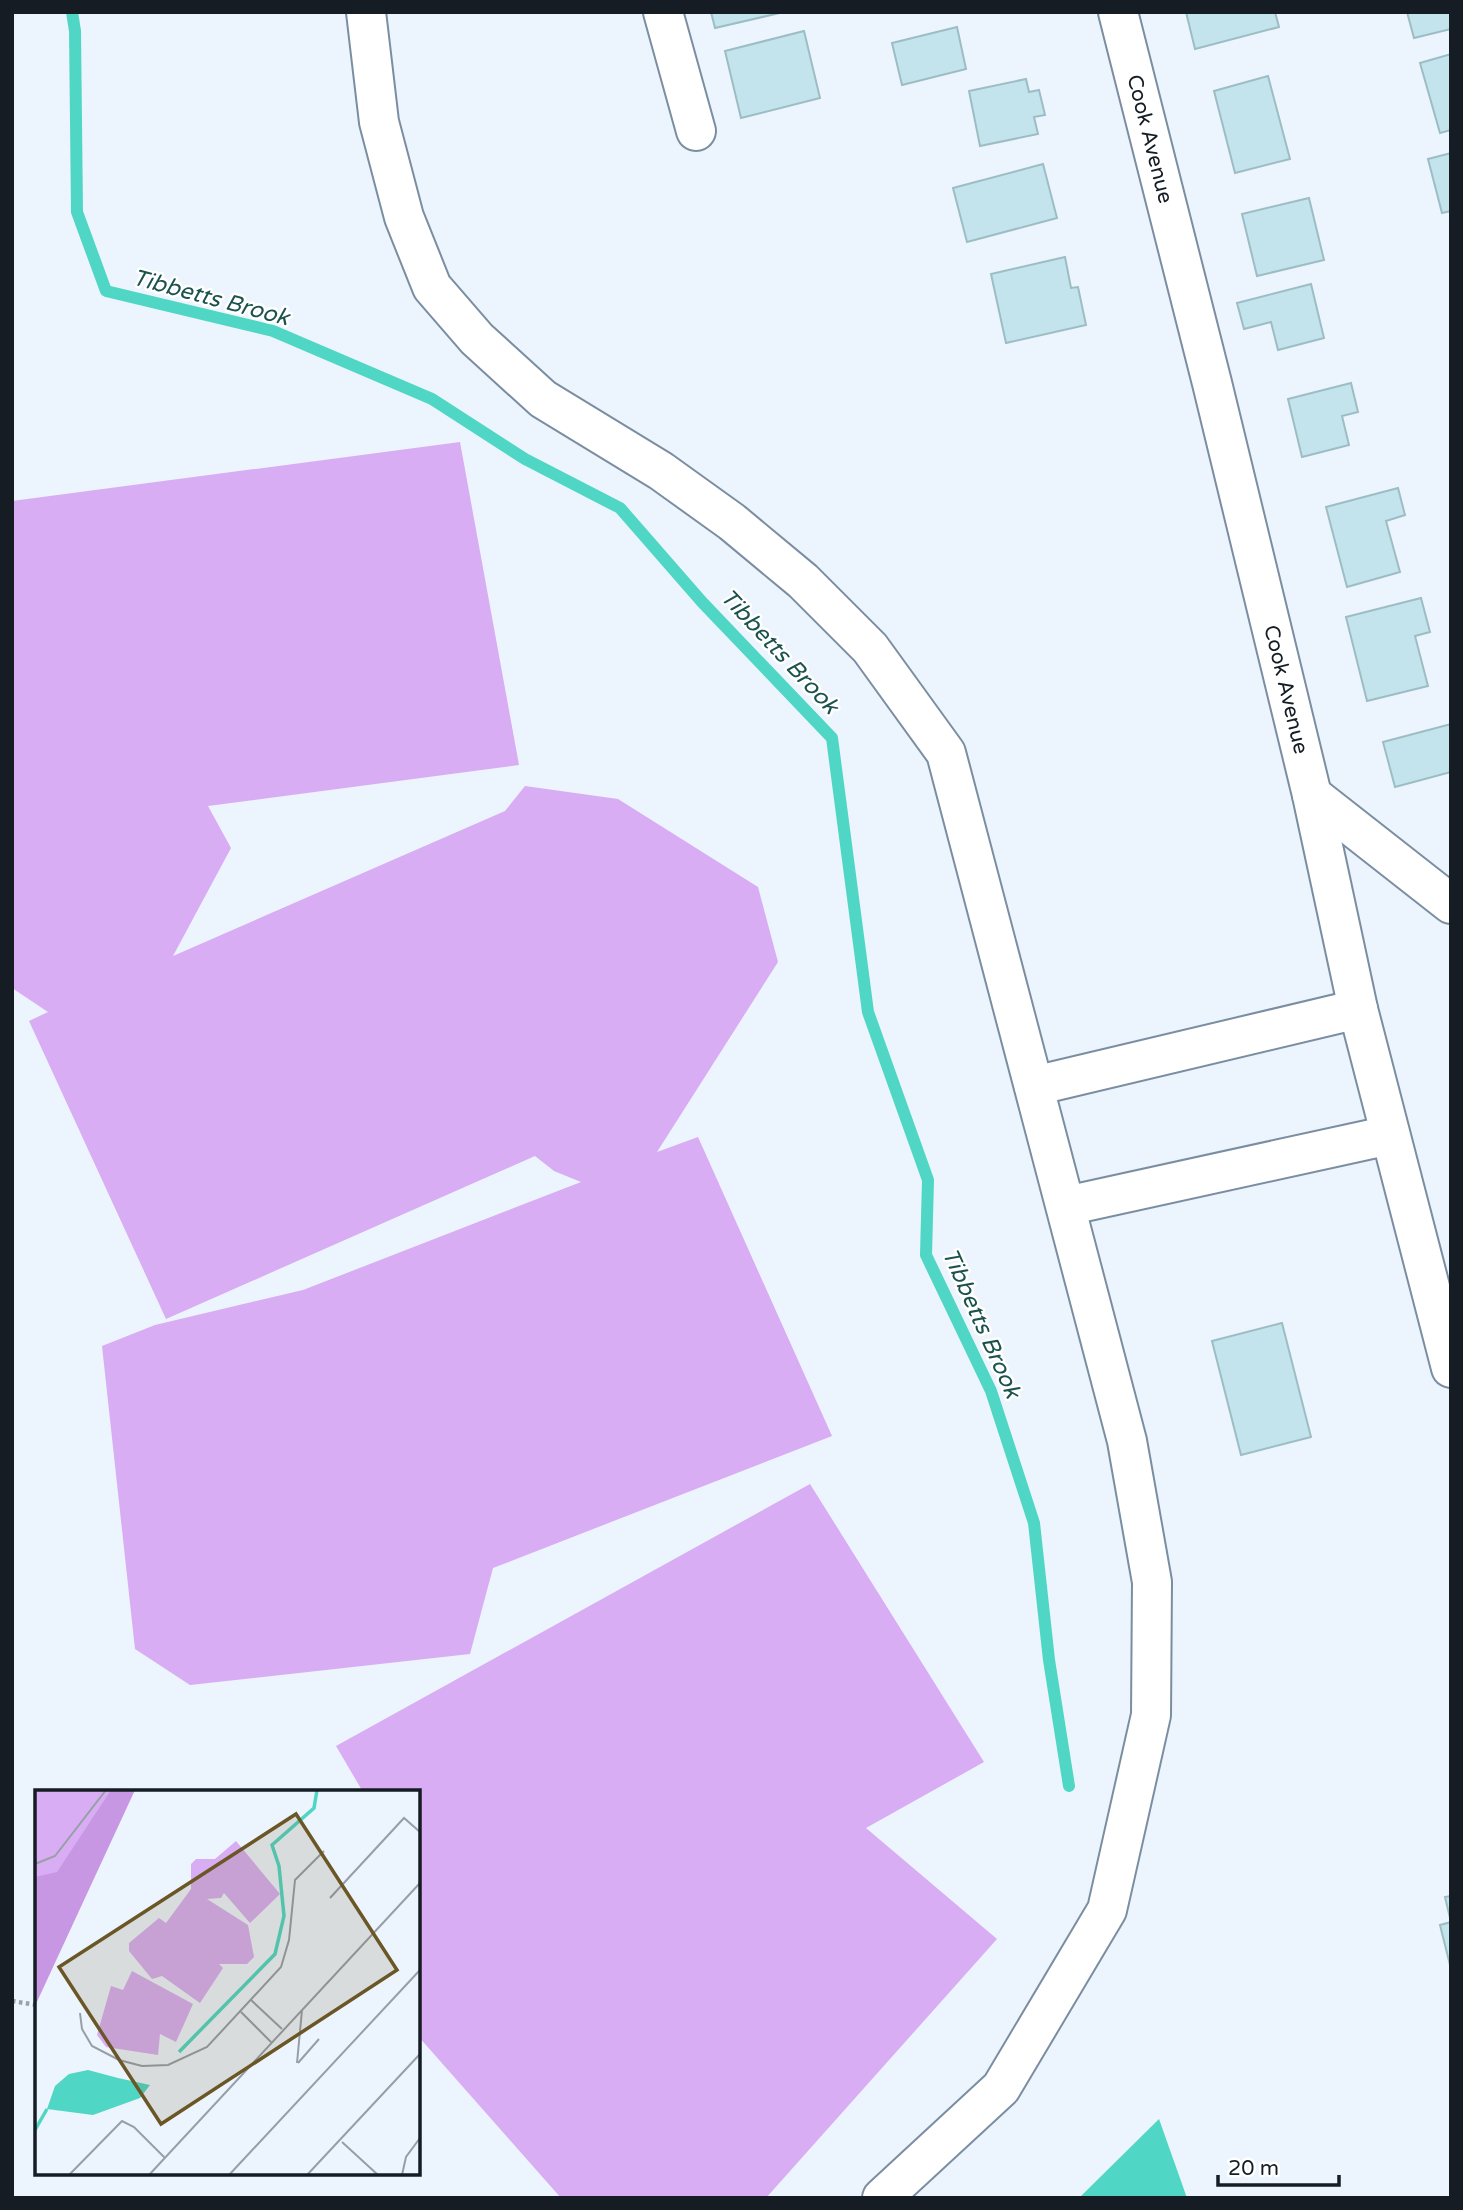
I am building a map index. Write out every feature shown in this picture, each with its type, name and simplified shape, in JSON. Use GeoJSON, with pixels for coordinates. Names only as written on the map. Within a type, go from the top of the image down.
{"type":"FeatureCollection","features":[{"type":"Feature","properties":{"kind":"street"},"geometry":{"type":"LineString","coordinates":[[366,12],[379,122],[404,217],[432,287],[477,338],[543,399],[671,478],[732,522],[803,581],[870,648],[946,753],[1128,1441],[1150,1569],[1151,1715],[1107,1910],[1001,2088],[882,2198]]}},
{"type":"Feature","properties":{"kind":"street"},"geometry":{"type":"LineString","coordinates":[[663,12],[696,131]]}},
{"type":"Feature","properties":{"kind":"street","name":"Cook Avenue"},"geometry":{"type":"LineString","coordinates":[[1118,12],[1216,396],[1312,796],[1358,1009],[1451,1368]]}},
{"type":"Feature","properties":{"kind":"street"},"geometry":{"type":"LineString","coordinates":[[1312,796],[1451,904]]}},
{"type":"Feature","properties":{"kind":"street"},"geometry":{"type":"LineString","coordinates":[[1034,1086],[1358,1009]]}},
{"type":"Feature","properties":{"kind":"street"},"geometry":{"type":"LineString","coordinates":[[1066,1206],[1390,1135]]}},
{"type":"Feature","properties":{"kind":"path"},"geometry":{"type":"LineString","coordinates":[[12,2001],[35,2005]]}},
{"type":"Feature","properties":{"kind":"shaded area"},"geometry":{"type":"Polygon","coordinates":[[[460,442],[519,765],[208,806],[231,848],[173,956],[505,811],[525,786],[618,799],[758,887],[778,962],[657,1152],[698,1137],[832,1436],[493,1568],[470,1654],[190,1685],[135,1649],[102,1346],[155,1325],[303,1290],[581,1182],[554,1171],[535,1156],[166,1319],[29,1021],[48,1012],[12,988],[12,501],[460,442]]]}},
{"type":"Feature","properties":{"kind":"shaded area"},"geometry":{"type":"Polygon","coordinates":[[[810,1484],[984,1762],[866,1828],[997,1939],[766,2198],[561,2198],[420,2038],[420,1790],[362,1790],[336,1746],[810,1484]]]}},
{"type":"Feature","properties":{"kind":"shaded area"},"geometry":{"type":"Polygon","coordinates":[[[1159,2119],[1187,2198],[1079,2198],[1159,2119]]]}},
{"type":"Feature","properties":{"kind":"building"},"geometry":{"type":"Polygon","coordinates":[[[711,12],[784,12],[715,28],[711,12]]]}},
{"type":"Feature","properties":{"kind":"building"},"geometry":{"type":"Polygon","coordinates":[[[1186,12],[1275,12],[1279,27],[1195,49],[1186,12]]]}},
{"type":"Feature","properties":{"kind":"building"},"geometry":{"type":"Polygon","coordinates":[[[1407,12],[1451,12],[1451,29],[1414,38],[1407,12]]]}},
{"type":"Feature","properties":{"kind":"building"},"geometry":{"type":"Polygon","coordinates":[[[957,27],[966,69],[902,85],[892,43],[957,27]]]}},
{"type":"Feature","properties":{"kind":"building"},"geometry":{"type":"Polygon","coordinates":[[[804,31],[820,98],[741,118],[725,51],[804,31]]]}},
{"type":"Feature","properties":{"kind":"building"},"geometry":{"type":"Polygon","coordinates":[[[1451,54],[1451,130],[1440,133],[1420,63],[1451,54]]]}},
{"type":"Feature","properties":{"kind":"building"},"geometry":{"type":"Polygon","coordinates":[[[1268,76],[1290,159],[1235,173],[1214,91],[1268,76]]]}},
{"type":"Feature","properties":{"kind":"building"},"geometry":{"type":"Polygon","coordinates":[[[1026,79],[1029,92],[1039,90],[1045,115],[1034,117],[1038,134],[980,146],[969,91],[1026,79]]]}},
{"type":"Feature","properties":{"kind":"building"},"geometry":{"type":"Polygon","coordinates":[[[1451,153],[1451,211],[1442,213],[1428,159],[1451,153]]]}},
{"type":"Feature","properties":{"kind":"building"},"geometry":{"type":"Polygon","coordinates":[[[1043,164],[1057,218],[967,242],[953,188],[1043,164]]]}},
{"type":"Feature","properties":{"kind":"building"},"geometry":{"type":"Polygon","coordinates":[[[1309,198],[1324,260],[1257,276],[1242,214],[1309,198]]]}},
{"type":"Feature","properties":{"kind":"building"},"geometry":{"type":"Polygon","coordinates":[[[1065,257],[1071,288],[1078,287],[1086,325],[1006,343],[991,274],[1065,257]]]}},
{"type":"Feature","properties":{"kind":"building"},"geometry":{"type":"Polygon","coordinates":[[[1311,284],[1324,338],[1278,350],[1271,322],[1244,329],[1237,303],[1311,284]]]}},
{"type":"Feature","properties":{"kind":"building"},"geometry":{"type":"Polygon","coordinates":[[[1351,383],[1358,412],[1342,416],[1349,445],[1302,457],[1288,399],[1351,383]]]}},
{"type":"Feature","properties":{"kind":"building"},"geometry":{"type":"Polygon","coordinates":[[[1398,488],[1405,515],[1386,521],[1400,572],[1347,587],[1326,507],[1398,488]]]}},
{"type":"Feature","properties":{"kind":"building"},"geometry":{"type":"Polygon","coordinates":[[[1421,598],[1430,632],[1415,636],[1428,686],[1367,701],[1346,617],[1421,598]]]}},
{"type":"Feature","properties":{"kind":"building"},"geometry":{"type":"Polygon","coordinates":[[[1451,724],[1451,772],[1395,787],[1383,742],[1451,724]]]}},
{"type":"Feature","properties":{"kind":"building"},"geometry":{"type":"Polygon","coordinates":[[[1282,1323],[1311,1437],[1241,1455],[1212,1341],[1282,1323]]]}},
{"type":"Feature","properties":{"kind":"building"},"geometry":{"type":"Polygon","coordinates":[[[1451,1896],[1451,1922],[1445,1897],[1451,1896]]]}},
{"type":"Feature","properties":{"kind":"building"},"geometry":{"type":"Polygon","coordinates":[[[1451,1922],[1451,1969],[1440,1925],[1451,1922]]]}},
{"type":"Feature","properties":{"kind":"waterway","name":"Tibbetts Brook"},"geometry":{"type":"LineString","coordinates":[[72,12],[75,31],[77,212],[106,291],[273,331],[432,399],[525,459],[620,508],[702,602],[832,738],[868,1012],[928,1180],[926,1255],[991,1391],[1034,1523],[1049,1660],[1069,1786]]}}]}
